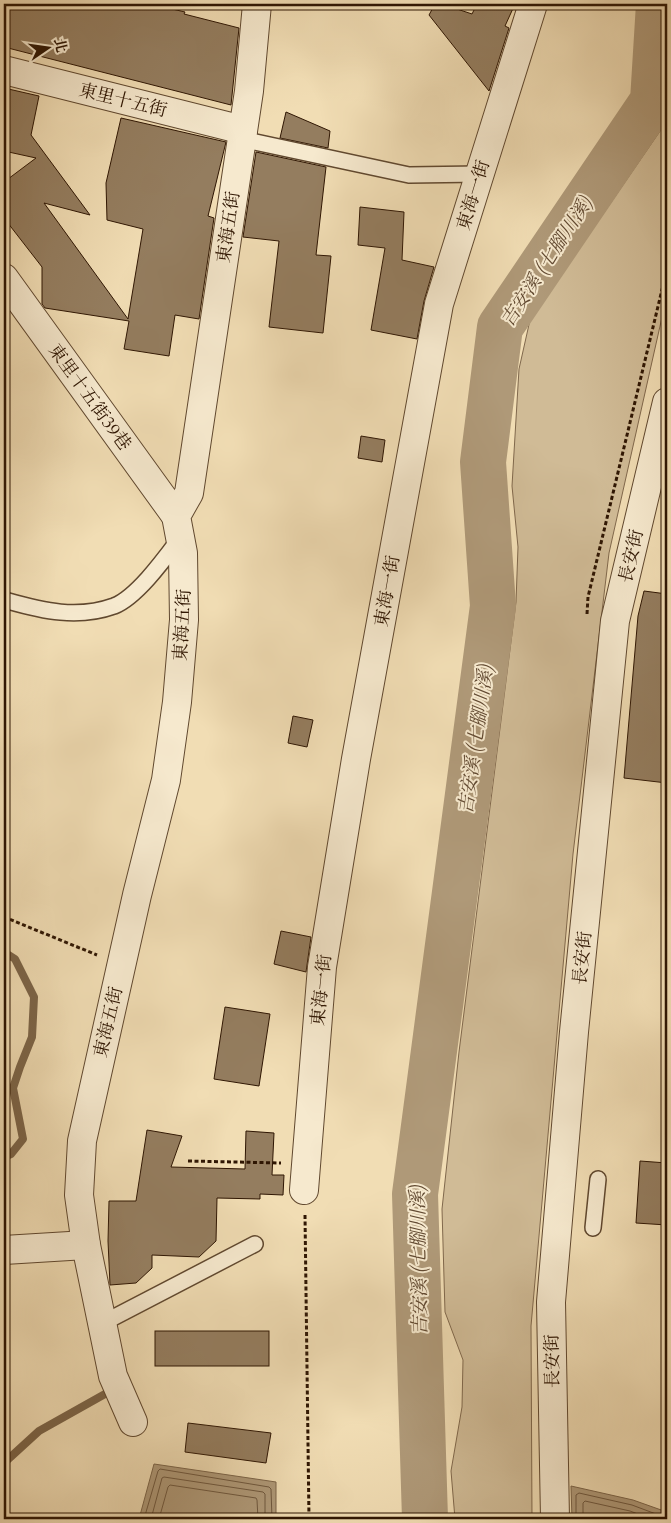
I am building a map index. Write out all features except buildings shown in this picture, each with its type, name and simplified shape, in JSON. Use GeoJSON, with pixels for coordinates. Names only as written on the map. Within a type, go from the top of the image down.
{"type":"FeatureCollection","features":[{"type":"Feature","properties":{"kind":"street","name":"東海五街"},"geometry":{"type":"LineString","coordinates":[[133,1422],[112,1376],[86,1245],[79,1195],[82,1140],[137,895],[166,780],[177,702],[184,620],[183,553],[178,527],[189,493],[248,91],[257,4]]}},
{"type":"Feature","properties":{"kind":"street","name":"東海一街"},"geometry":{"type":"LineString","coordinates":[[305,1177],[322,967],[356,759],[439,304],[533,4]]}},
{"type":"Feature","properties":{"kind":"street","name":"東里十五街"},"geometry":{"type":"LineString","coordinates":[[4,70],[242,134]]}},
{"type":"Feature","properties":{"kind":"street","name":"東里十五街39巷"},"geometry":{"type":"LineString","coordinates":[[4,278],[178,527]]}},
{"type":"Feature","properties":{"kind":"street","name":"長安街"},"geometry":{"type":"LineString","coordinates":[[555,1519],[551,1302],[574,1032],[614,631],[667,402]]}},
{"type":"Feature","properties":{"kind":"street"},"geometry":{"type":"LineString","coordinates":[[4,1250],[86,1245]]}},
{"type":"Feature","properties":{"kind":"lane"},"geometry":{"type":"LineString","coordinates":[[242,134],[409,176],[480,174]]}},
{"type":"Feature","properties":{"kind":"lane"},"geometry":{"type":"LineString","coordinates":[[8,601],[59,613],[88,612],[115,606],[136,590],[160,565],[178,527]]}},
{"type":"Feature","properties":{"kind":"lane"},"geometry":{"type":"LineString","coordinates":[[593,1228],[598,1179]]}},
{"type":"Feature","properties":{"kind":"lane"},"geometry":{"type":"LineString","coordinates":[[101,1324],[255,1244]]}},
{"type":"Feature","properties":{"kind":"path"},"geometry":{"type":"LineString","coordinates":[[4,917],[121,965]]}},
{"type":"Feature","properties":{"kind":"path"},"geometry":{"type":"LineString","coordinates":[[188,1161],[305,1177],[308,1519]]}},
{"type":"Feature","properties":{"kind":"shaded area"},"geometry":{"type":"Polygon","coordinates":[[[667,121],[667,295],[609,553],[573,854],[531,1326],[532,1519],[455,1519],[451,1471],[462,1407],[463,1360],[445,1312],[442,1209],[459,1052],[516,602],[518,547],[512,486],[519,369],[530,320],[667,121]]]}},
{"type":"Feature","properties":{"kind":"water"},"geometry":{"type":"Polygon","coordinates":[[[154,1464],[276,1482],[276,1519],[139,1519],[154,1464]]]}},
{"type":"Feature","properties":{"kind":"water"},"geometry":{"type":"Polygon","coordinates":[[[571,1486],[633,1500],[664,1511],[661,1519],[572,1519],[571,1486]]]}},
{"type":"Feature","properties":{"kind":"waterway","name":"吉安溪 (七腳川溪)"},"geometry":{"type":"LineString","coordinates":[[425,1519],[415,1194],[493,606],[483,462],[500,327],[653,101],[659,4]]}},
{"type":"Feature","properties":{"kind":"waterway"},"geometry":{"type":"LineString","coordinates":[[4,952],[15,959],[34,997],[32,1037],[13,1088],[23,1139],[11,1154],[4,1157]]}},
{"type":"Feature","properties":{"kind":"waterway"},"geometry":{"type":"LineString","coordinates":[[4,1463],[39,1431],[105,1394]]}}]}
